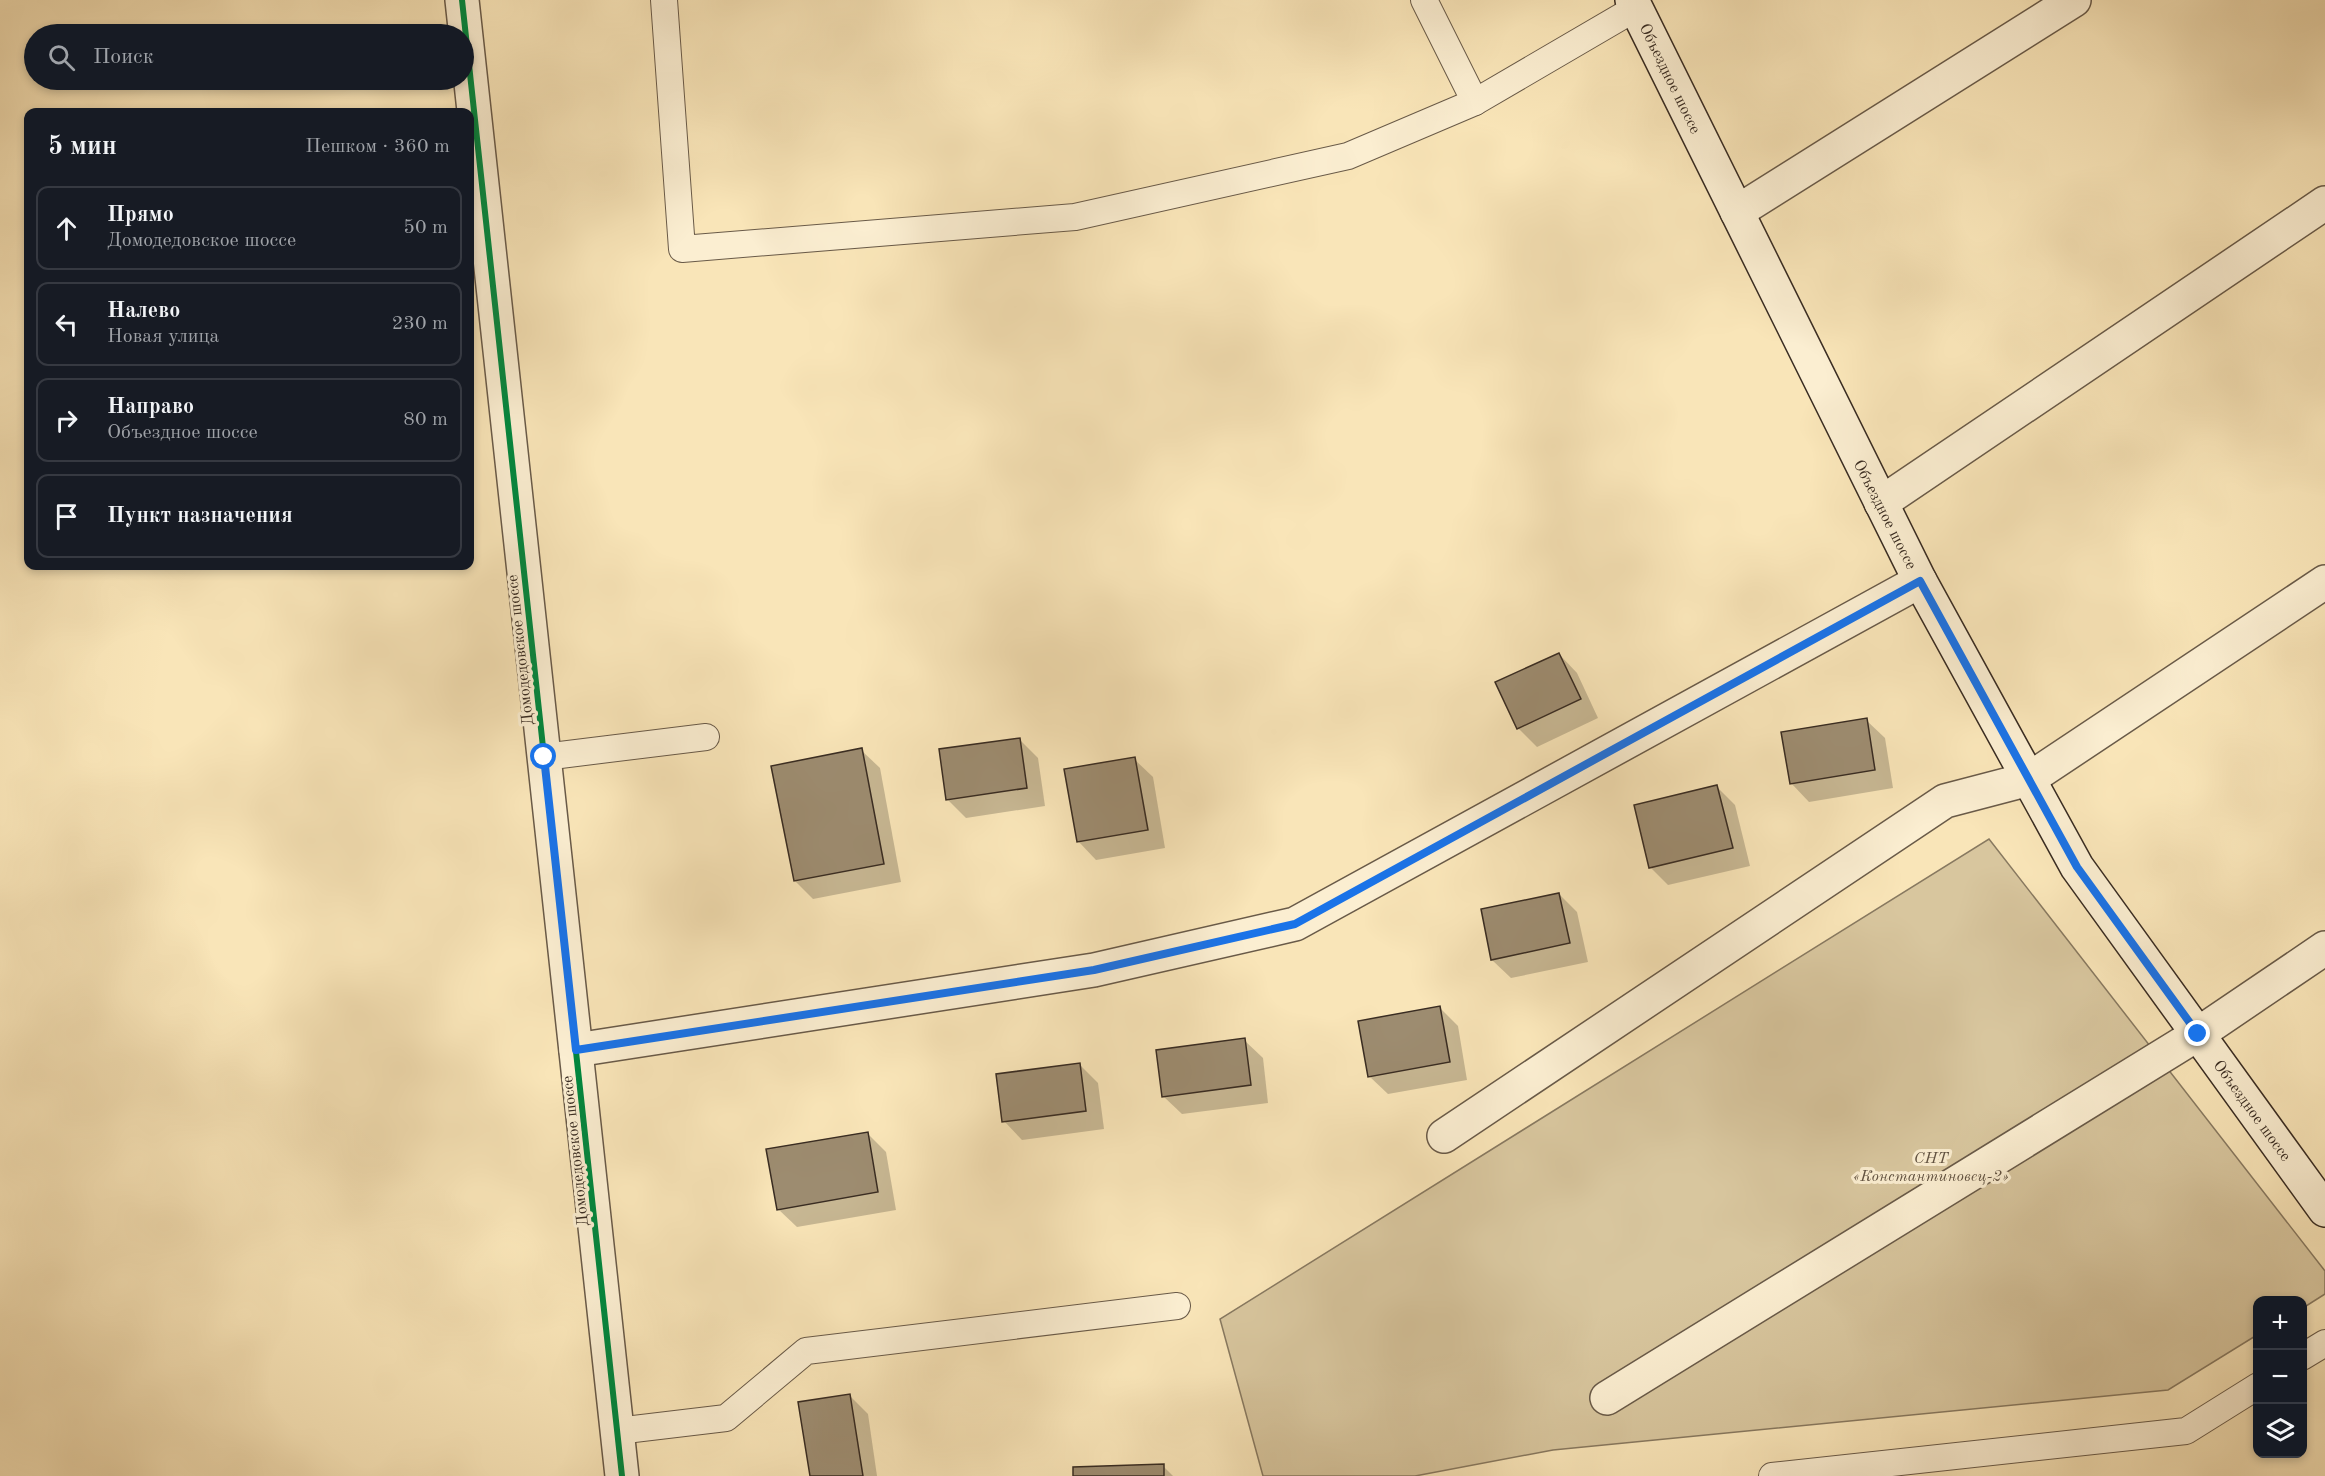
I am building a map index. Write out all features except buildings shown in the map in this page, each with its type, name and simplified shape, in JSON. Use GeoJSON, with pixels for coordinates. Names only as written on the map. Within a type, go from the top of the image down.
{"type":"FeatureCollection","features":[{"type":"Feature","properties":{"kind":"street","name":"Домодедовское шоссе"},"geometry":{"type":"LineString","coordinates":[[462,0],[465,24]]}},
{"type":"Feature","properties":{"kind":"street"},"geometry":{"type":"LineString","coordinates":[[1737,212],[2074,0]]}},
{"type":"Feature","properties":{"kind":"street","name":"Объездное шоссе"},"geometry":{"type":"LineString","coordinates":[[1634,4],[1920,581],[2077,867],[2325,1210]]}},
{"type":"Feature","properties":{"kind":"street","name":"Домодедовское шоссе"},"geometry":{"type":"LineString","coordinates":[[472,90],[474,108]]}},
{"type":"Feature","properties":{"kind":"street","name":"Домодедовское шоссе"},"geometry":{"type":"LineString","coordinates":[[474,111],[622,1476]]}},
{"type":"Feature","properties":{"kind":"street"},"geometry":{"type":"LineString","coordinates":[[1881,503],[2325,202]]}},
{"type":"Feature","properties":{"kind":"street"},"geometry":{"type":"LineString","coordinates":[[576,1050],[1094,970],[1295,924],[1920,581]]}},
{"type":"Feature","properties":{"kind":"street"},"geometry":{"type":"LineString","coordinates":[[1444,1136],[1945,801],[2029,779],[2325,582]]}},
{"type":"Feature","properties":{"kind":"street"},"geometry":{"type":"LineString","coordinates":[[1607,1398],[2198,1034],[2325,948]]}},
{"type":"Feature","properties":{"kind":"lane"},"geometry":{"type":"LineString","coordinates":[[664,0],[682,249],[1075,217],[1348,156],[1475,102],[1634,4]]}},
{"type":"Feature","properties":{"kind":"lane"},"geometry":{"type":"LineString","coordinates":[[1424,0],[1475,102]]}},
{"type":"Feature","properties":{"kind":"lane"},"geometry":{"type":"LineString","coordinates":[[544,757],[706,737]]}},
{"type":"Feature","properties":{"kind":"lane"},"geometry":{"type":"LineString","coordinates":[[617,1431],[726,1418],[806,1351],[1177,1306]]}},
{"type":"Feature","properties":{"kind":"lane"},"geometry":{"type":"LineString","coordinates":[[2307,1354],[2325,1343]]}},
{"type":"Feature","properties":{"kind":"lane"},"geometry":{"type":"LineString","coordinates":[[1772,1476],[2186,1431],[2253,1389]]}},
{"type":"Feature","properties":{"kind":"green space","name":"СНТ «Константиновец-2»"},"geometry":{"type":"Polygon","coordinates":[[[1989,839],[2325,1271],[2325,1294],[2307,1305],[2307,1296],[2253,1296],[2253,1337],[2168,1390],[1553,1450],[1415,1476],[1263,1476],[1220,1319],[1989,839]]]}},
{"type":"Feature","properties":{"kind":"cycle path"},"geometry":{"type":"LineString","coordinates":[[462,0],[465,24]]}},
{"type":"Feature","properties":{"kind":"cycle path"},"geometry":{"type":"LineString","coordinates":[[472,90],[474,108]]}},
{"type":"Feature","properties":{"kind":"cycle path"},"geometry":{"type":"LineString","coordinates":[[474,111],[622,1476]]}},
{"type":"Feature","properties":{"kind":"cycle path"},"geometry":{"type":"LineString","coordinates":[[576,1050],[1094,970],[1295,924],[1920,581]]}},
{"type":"Feature","properties":{"kind":"route"},"geometry":{"type":"LineString","coordinates":[[544,757],[576,1050],[1094,970],[1295,924],[1920,581],[2077,867],[2198,1034]]}}]}
